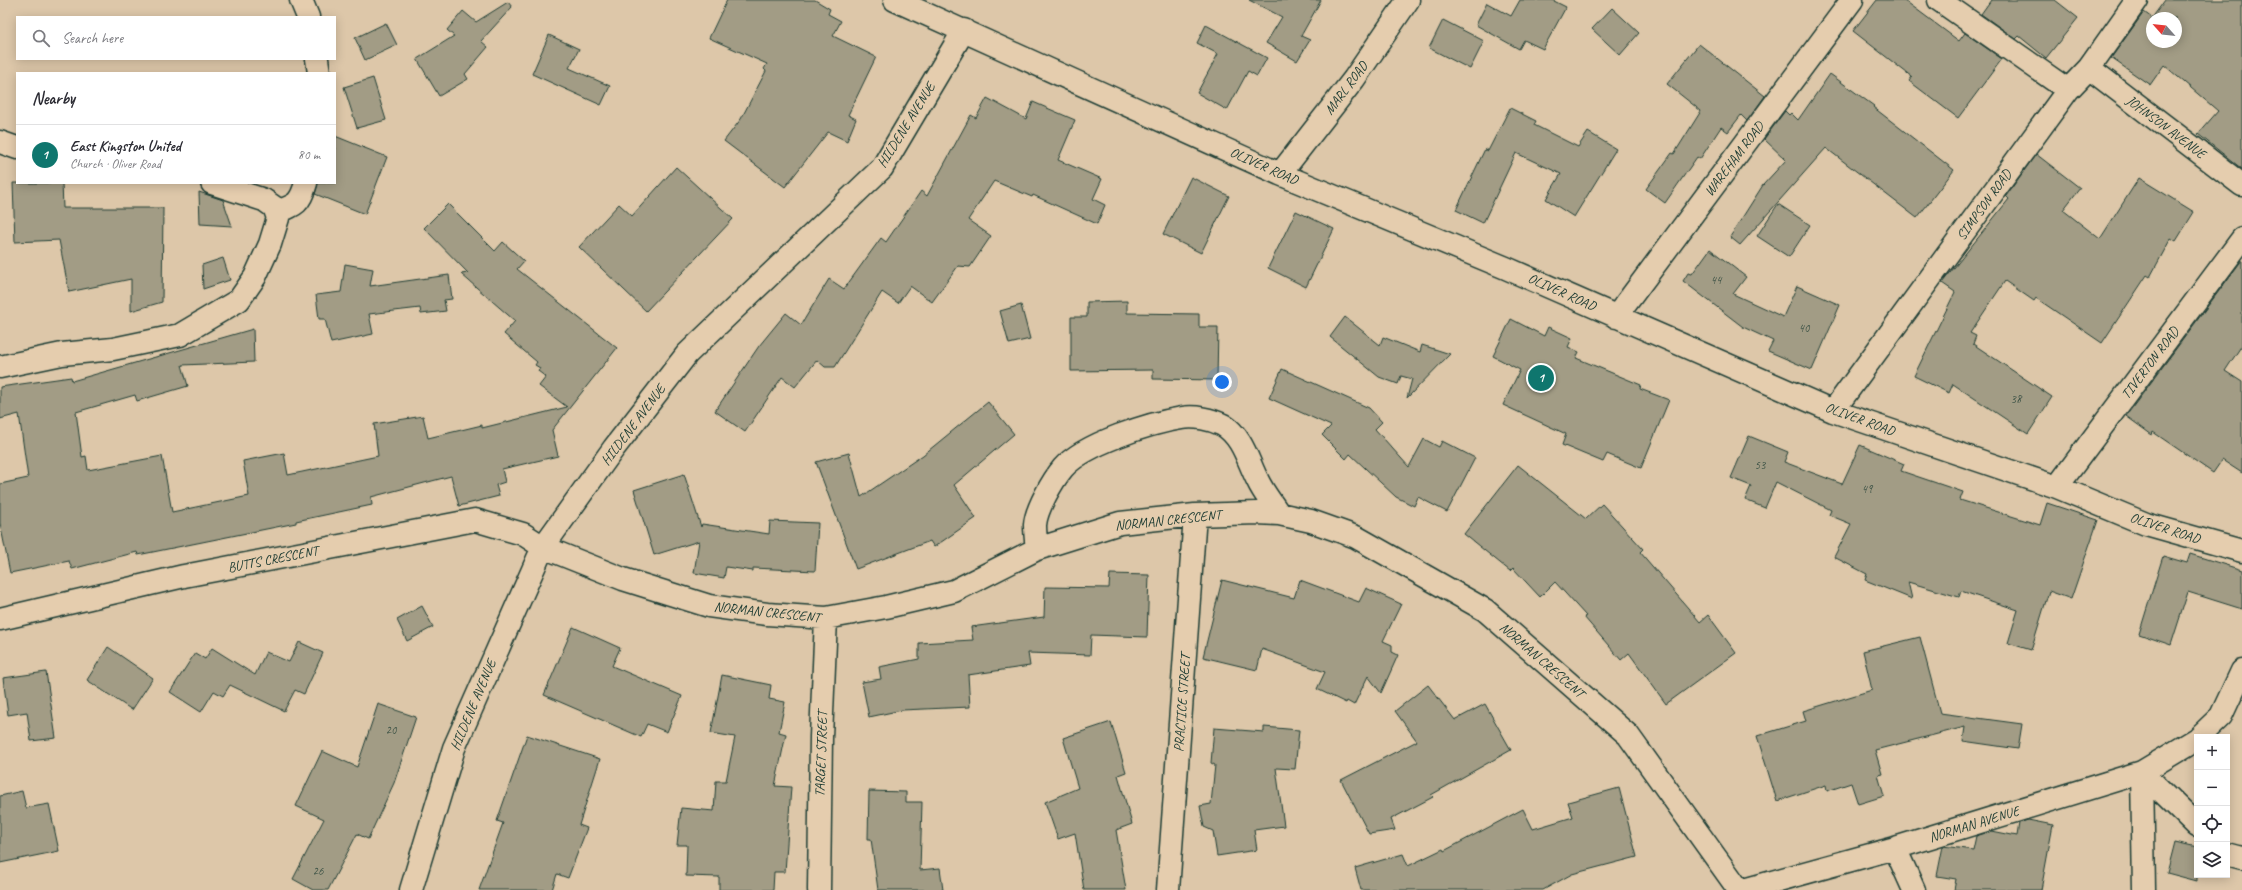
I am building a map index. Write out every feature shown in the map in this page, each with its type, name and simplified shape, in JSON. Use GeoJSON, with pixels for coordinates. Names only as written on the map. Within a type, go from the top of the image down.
{"type":"FeatureCollection","features":[{"type":"Feature","properties":{"kind":"street"},"geometry":{"type":"LineString","coordinates":[[301,0],[308,16]]}},
{"type":"Feature","properties":{"kind":"street","name":"OLIVER ROAD"},"geometry":{"type":"LineString","coordinates":[[895,0],[1280,174],[1506,268],[1834,411],[2057,487],[2146,524],[2242,551]]}},
{"type":"Feature","properties":{"kind":"street","name":"MARL ROAD"},"geometry":{"type":"LineString","coordinates":[[1280,174],[1354,79],[1408,0]]}},
{"type":"Feature","properties":{"kind":"street","name":"WAREHAM ROAD"},"geometry":{"type":"LineString","coordinates":[[1616,317],[1852,0]]}},
{"type":"Feature","properties":{"kind":"street"},"geometry":{"type":"LineString","coordinates":[[1939,0],[2068,90]]}},
{"type":"Feature","properties":{"kind":"street","name":"SIMPSON ROAD"},"geometry":{"type":"LineString","coordinates":[[1834,411],[2068,90],[2089,68],[2136,0]]}},
{"type":"Feature","properties":{"kind":"street","name":"HILDENE AVENUE"},"geometry":{"type":"LineString","coordinates":[[411,890],[454,748],[543,547],[614,448],[688,354],[882,168],[964,30]]}},
{"type":"Feature","properties":{"kind":"street"},"geometry":{"type":"LineString","coordinates":[[317,60],[319,72]]}},
{"type":"Feature","properties":{"kind":"street","name":"JOHNSON AVENUE"},"geometry":{"type":"LineString","coordinates":[[2089,68],[2242,185]]}},
{"type":"Feature","properties":{"kind":"street"},"geometry":{"type":"LineString","coordinates":[[0,142],[16,148]]}},
{"type":"Feature","properties":{"kind":"street"},"geometry":{"type":"LineString","coordinates":[[0,367],[62,354],[113,349],[180,335],[240,300],[255,277],[275,230],[278,218],[274,207],[264,200],[215,184]]}},
{"type":"Feature","properties":{"kind":"street"},"geometry":{"type":"LineString","coordinates":[[276,212],[295,205],[302,198],[306,184]]}},
{"type":"Feature","properties":{"kind":"street","name":"TIVERTON ROAD"},"geometry":{"type":"LineString","coordinates":[[2057,487],[2242,239]]}},
{"type":"Feature","properties":{"kind":"street"},"geometry":{"type":"LineString","coordinates":[[1037,549],[1035,524],[1046,495],[1063,468],[1090,447],[1153,425],[1182,418],[1203,418],[1223,425],[1239,440],[1258,480],[1279,514]]}},
{"type":"Feature","properties":{"kind":"street","name":"NORMAN CRESCENT"},"geometry":{"type":"LineString","coordinates":[[543,547],[623,580],[709,606],[766,614],[826,618],[886,608],[954,591],[1037,549],[1120,523],[1195,515],[1257,513],[1279,514],[1311,521],[1356,537],[1485,610],[1628,735],[1739,890]]}},
{"type":"Feature","properties":{"kind":"street","name":"PRACTICE STREET"},"geometry":{"type":"LineString","coordinates":[[1168,890],[1195,515]]}},
{"type":"Feature","properties":{"kind":"street","name":"BUTTS CRESCENT"},"geometry":{"type":"LineString","coordinates":[[0,619],[184,576],[475,520],[523,534],[543,547]]}},
{"type":"Feature","properties":{"kind":"street","name":"TARGET STREET"},"geometry":{"type":"LineString","coordinates":[[819,890],[820,745],[826,618]]}},
{"type":"Feature","properties":{"kind":"street","name":"NORMAN AVENUE"},"geometry":{"type":"LineString","coordinates":[[2202,734],[2221,716],[2242,671]]}},
{"type":"Feature","properties":{"kind":"street","name":"NORMAN AVENUE"},"geometry":{"type":"LineString","coordinates":[[1743,890],[1895,848],[2142,772],[2194,740]]}},
{"type":"Feature","properties":{"kind":"street"},"geometry":{"type":"LineString","coordinates":[[2142,772],[2194,823]]}},
{"type":"Feature","properties":{"kind":"street"},"geometry":{"type":"LineString","coordinates":[[2142,772],[2144,890]]}},
{"type":"Feature","properties":{"kind":"street"},"geometry":{"type":"LineString","coordinates":[[1895,848],[1914,890]]}},
{"type":"Feature","properties":{"kind":"street"},"geometry":{"type":"LineString","coordinates":[[2230,855],[2242,858]]}},
{"type":"Feature","properties":{"kind":"building"},"geometry":{"type":"Polygon","coordinates":[[[727,0],[815,0],[830,9],[828,14],[841,21],[833,36],[876,57],[848,115],[856,119],[847,141],[828,132],[785,187],[724,141],[741,119],[766,71],[764,69],[767,64],[709,38],[727,0]]]}},
{"type":"Feature","properties":{"kind":"building"},"geometry":{"type":"Polygon","coordinates":[[[1249,0],[1321,0],[1301,36],[1310,40],[1297,61],[1266,43],[1282,17],[1249,0]]]}},
{"type":"Feature","properties":{"kind":"building"},"geometry":{"type":"Polygon","coordinates":[[[1520,0],[1552,0],[1566,7],[1543,49],[1524,40],[1519,49],[1476,25],[1487,3],[1511,16],[1520,0]]]}},
{"type":"Feature","properties":{"kind":"building"},"geometry":{"type":"Polygon","coordinates":[[[1877,0],[1904,0],[1959,41],[1965,33],[2002,59],[1958,118],[1909,81],[1912,77],[1853,31],[1877,0]]]}},
{"type":"Feature","properties":{"kind":"building"},"geometry":{"type":"Polygon","coordinates":[[[1991,0],[2055,0],[2078,18],[2046,58],[2019,36],[2016,39],[1981,14],[1991,0]]]}},
{"type":"Feature","properties":{"kind":"building"},"geometry":{"type":"Polygon","coordinates":[[[2165,0],[2242,0],[2242,169],[2198,134],[2218,111],[2164,65],[2150,85],[2111,58],[2144,12],[2146,14],[2146,48],[2182,48],[2182,12],[2156,12],[2165,0]]]}},
{"type":"Feature","properties":{"kind":"building"},"geometry":{"type":"Polygon","coordinates":[[[508,2],[512,7],[481,41],[488,47],[465,74],[468,79],[439,96],[417,59],[454,36],[447,30],[463,11],[476,22],[508,2]]]}},
{"type":"Feature","properties":{"kind":"building"},"geometry":{"type":"Polygon","coordinates":[[[1612,8],[1639,33],[1620,55],[1592,29],[1612,8]]]}},
{"type":"Feature","properties":{"kind":"building"},"geometry":{"type":"Polygon","coordinates":[[[1443,20],[1484,41],[1470,69],[1429,48],[1443,20]]]}},
{"type":"Feature","properties":{"kind":"building"},"geometry":{"type":"Polygon","coordinates":[[[386,23],[397,45],[365,60],[355,38],[386,23]]]}},
{"type":"Feature","properties":{"kind":"building"},"geometry":{"type":"Polygon","coordinates":[[[1206,25],[1267,58],[1257,76],[1248,71],[1227,110],[1197,93],[1218,54],[1197,43],[1206,25]]]}},
{"type":"Feature","properties":{"kind":"building"},"geometry":{"type":"Polygon","coordinates":[[[549,35],[579,49],[569,68],[610,86],[601,105],[532,74],[549,35]]]}},
{"type":"Feature","properties":{"kind":"building"},"geometry":{"type":"Polygon","coordinates":[[[1699,44],[1765,96],[1747,121],[1741,115],[1728,132],[1721,127],[1700,159],[1697,157],[1665,203],[1646,189],[1672,153],[1674,154],[1701,111],[1667,84],[1699,44]]]}},
{"type":"Feature","properties":{"kind":"building"},"geometry":{"type":"Polygon","coordinates":[[[1830,74],[1874,106],[1873,107],[1954,170],[1917,218],[1826,148],[1740,245],[1730,237],[1763,185],[1786,160],[1764,139],[1785,111],[1789,115],[1791,113],[1798,120],[1830,74]]]}},
{"type":"Feature","properties":{"kind":"building"},"geometry":{"type":"Polygon","coordinates":[[[373,78],[386,120],[357,128],[344,87],[373,78]]]}},
{"type":"Feature","properties":{"kind":"building"},"geometry":{"type":"Polygon","coordinates":[[[987,98],[1026,119],[1033,102],[1075,120],[1058,160],[1102,179],[1093,199],[1105,205],[1097,224],[1033,195],[1032,197],[994,181],[968,220],[991,236],[970,267],[958,266],[932,302],[910,286],[898,303],[882,292],[835,367],[825,367],[817,360],[795,387],[782,377],[745,432],[715,411],[759,346],[786,313],[801,325],[829,279],[844,289],[881,238],[886,242],[921,191],[927,196],[971,115],[976,118],[987,98]]]}},
{"type":"Feature","properties":{"kind":"building"},"geometry":{"type":"Polygon","coordinates":[[[1510,108],[1536,121],[1534,125],[1578,147],[1588,132],[1616,149],[1574,217],[1546,199],[1561,174],[1516,153],[1483,223],[1456,210],[1485,149],[1488,151],[1510,108]]]}},
{"type":"Feature","properties":{"kind":"building"},"geometry":{"type":"Polygon","coordinates":[[[336,136],[387,157],[365,214],[315,194],[318,184],[336,184],[336,136]]]}},
{"type":"Feature","properties":{"kind":"building"},"geometry":{"type":"Polygon","coordinates":[[[2036,154],[2080,188],[2063,210],[2100,239],[2139,178],[2194,212],[2176,241],[2171,238],[2150,277],[2147,275],[2102,343],[2036,298],[2034,301],[2005,281],[1970,333],[1976,336],[1973,344],[2052,397],[2028,434],[1953,384],[1949,393],[1914,376],[1955,292],[1942,283],[2009,199],[2006,196],[2036,154]]]}},
{"type":"Feature","properties":{"kind":"building"},"geometry":{"type":"Polygon","coordinates":[[[676,167],[733,219],[646,311],[579,247],[619,204],[632,216],[676,167]]]}},
{"type":"Feature","properties":{"kind":"building"},"geometry":{"type":"Polygon","coordinates":[[[1191,177],[1229,196],[1201,253],[1163,234],[1191,177]]]}},
{"type":"Feature","properties":{"kind":"building"},"geometry":{"type":"Polygon","coordinates":[[[13,183],[62,184],[63,208],[163,208],[162,302],[131,311],[131,279],[69,292],[59,240],[15,242],[13,183]]]}},
{"type":"Feature","properties":{"kind":"building"},"geometry":{"type":"Polygon","coordinates":[[[199,192],[223,200],[232,226],[200,224],[199,192]]]}},
{"type":"Feature","properties":{"kind":"building"},"geometry":{"type":"Polygon","coordinates":[[[448,204],[495,251],[503,242],[524,261],[517,269],[617,348],[552,430],[558,456],[502,469],[505,482],[496,485],[499,496],[459,506],[451,476],[371,497],[372,505],[296,521],[296,523],[138,555],[137,552],[72,569],[69,561],[10,573],[0,523],[0,484],[28,478],[19,414],[0,419],[0,387],[71,377],[72,381],[253,329],[254,362],[182,365],[188,386],[137,401],[135,395],[76,412],[82,457],[86,456],[88,470],[162,456],[172,512],[249,496],[243,461],[284,453],[288,475],[378,456],[374,424],[423,416],[428,438],[482,425],[482,428],[567,407],[539,386],[546,377],[538,371],[540,368],[535,365],[537,362],[504,334],[515,321],[461,274],[468,273],[424,228],[448,204]]]}},
{"type":"Feature","properties":{"kind":"building"},"geometry":{"type":"Polygon","coordinates":[[[1778,204],[1810,225],[1789,257],[1757,236],[1778,204]]]}},
{"type":"Feature","properties":{"kind":"building"},"geometry":{"type":"Polygon","coordinates":[[[1296,211],[1334,229],[1306,287],[1268,268],[1296,211]]]}},
{"type":"Feature","properties":{"kind":"building"},"geometry":{"type":"Polygon","coordinates":[[[1710,249],[1746,277],[1733,294],[1783,317],[1797,286],[1840,305],[1812,370],[1768,351],[1773,341],[1743,327],[1683,281],[1688,273],[1692,274],[1710,249]]]}},
{"type":"Feature","properties":{"kind":"building"},"geometry":{"type":"Polygon","coordinates":[[[223,258],[230,280],[203,289],[202,265],[223,258]]]}},
{"type":"Feature","properties":{"kind":"building"},"geometry":{"type":"Polygon","coordinates":[[[2242,260],[2242,345],[2225,371],[2242,382],[2242,473],[2222,460],[2213,473],[2153,432],[2152,435],[2126,416],[2242,260]]]}},
{"type":"Feature","properties":{"kind":"building"},"geometry":{"type":"Polygon","coordinates":[[[345,264],[373,269],[370,286],[449,275],[452,299],[444,300],[446,311],[421,314],[420,308],[369,314],[373,334],[331,343],[325,319],[319,319],[316,295],[341,292],[345,264]]]}},
{"type":"Feature","properties":{"kind":"building"},"geometry":{"type":"Polygon","coordinates":[[[1127,301],[1127,313],[1199,314],[1199,327],[1218,327],[1217,380],[1153,379],[1153,370],[1071,371],[1071,317],[1087,317],[1087,302],[1127,301]]]}},
{"type":"Feature","properties":{"kind":"building"},"geometry":{"type":"Polygon","coordinates":[[[1021,305],[1030,339],[1009,344],[1000,311],[1021,305]]]}},
{"type":"Feature","properties":{"kind":"building"},"geometry":{"type":"Polygon","coordinates":[[[1345,317],[1380,345],[1383,337],[1420,352],[1422,345],[1450,354],[1407,398],[1412,379],[1401,376],[1398,384],[1379,377],[1330,337],[1345,317]]]}},
{"type":"Feature","properties":{"kind":"building"},"geometry":{"type":"Polygon","coordinates":[[[1511,319],[1544,336],[1548,327],[1572,338],[1568,347],[1579,352],[1576,358],[1641,385],[1640,389],[1669,400],[1641,468],[1607,454],[1603,462],[1562,445],[1566,434],[1503,405],[1520,370],[1493,356],[1511,319]]]}},
{"type":"Feature","properties":{"kind":"building"},"geometry":{"type":"Polygon","coordinates":[[[1282,369],[1369,408],[1382,422],[1375,429],[1409,467],[1424,439],[1439,447],[1442,441],[1475,458],[1447,512],[1418,497],[1414,506],[1396,497],[1350,454],[1346,459],[1322,435],[1331,426],[1269,398],[1282,369]]]}},
{"type":"Feature","properties":{"kind":"building"},"geometry":{"type":"Polygon","coordinates":[[[988,402],[1014,434],[954,485],[976,518],[934,547],[930,541],[856,569],[816,462],[849,453],[861,497],[923,455],[988,402]]]}},
{"type":"Feature","properties":{"kind":"building"},"geometry":{"type":"Polygon","coordinates":[[[1749,436],[1788,452],[1784,462],[1842,484],[1860,445],[1904,464],[1901,471],[1963,492],[1960,500],[2040,525],[2047,503],[2098,520],[2071,599],[2049,591],[2031,650],[2008,643],[2018,610],[1961,591],[1959,597],[1908,582],[1912,599],[1865,580],[1867,574],[1834,557],[1851,524],[1829,515],[1831,510],[1776,482],[1765,508],[1745,500],[1751,486],[1731,478],[1749,436]]]}},
{"type":"Feature","properties":{"kind":"building"},"geometry":{"type":"Polygon","coordinates":[[[1518,465],[1586,519],[1602,504],[1643,549],[1640,552],[1700,622],[1708,615],[1736,653],[1666,704],[1629,653],[1621,660],[1584,617],[1586,616],[1555,582],[1540,597],[1513,568],[1510,571],[1464,534],[1518,465]]]}},
{"type":"Feature","properties":{"kind":"building"},"geometry":{"type":"Polygon","coordinates":[[[684,474],[701,527],[702,524],[769,534],[770,521],[818,523],[815,571],[753,568],[753,571],[726,567],[724,578],[694,573],[699,541],[654,555],[634,490],[684,474]]]}},
{"type":"Feature","properties":{"kind":"building"},"geometry":{"type":"Polygon","coordinates":[[[2190,554],[2242,570],[2242,609],[2188,592],[2171,645],[2139,634],[2163,556],[2187,563],[2190,554]]]}},
{"type":"Feature","properties":{"kind":"building"},"geometry":{"type":"Polygon","coordinates":[[[1110,574],[1149,575],[1147,637],[1091,635],[1090,655],[1028,653],[1030,666],[968,675],[970,707],[902,710],[869,717],[862,682],[881,679],[879,667],[919,659],[919,643],[973,640],[971,627],[1044,617],[1045,587],[1109,588],[1110,574]]]}},
{"type":"Feature","properties":{"kind":"building"},"geometry":{"type":"Polygon","coordinates":[[[1222,580],[1294,598],[1300,580],[1359,602],[1366,588],[1401,604],[1383,641],[1392,645],[1392,652],[1398,655],[1381,693],[1368,676],[1354,705],[1347,701],[1346,703],[1317,689],[1325,672],[1262,649],[1257,670],[1203,657],[1222,580]]]}},
{"type":"Feature","properties":{"kind":"building"},"geometry":{"type":"Polygon","coordinates":[[[422,606],[433,627],[407,641],[397,620],[422,606]]]}},
{"type":"Feature","properties":{"kind":"building"},"geometry":{"type":"Polygon","coordinates":[[[573,627],[620,648],[612,666],[682,696],[667,732],[647,724],[641,737],[544,695],[573,627]]]}},
{"type":"Feature","properties":{"kind":"building"},"geometry":{"type":"Polygon","coordinates":[[[1920,637],[1940,713],[2022,724],[2018,749],[1963,741],[1965,727],[1875,750],[1882,774],[1878,775],[1884,796],[1858,804],[1851,783],[1827,791],[1826,785],[1777,801],[1757,736],[1806,721],[1803,711],[1872,690],[1863,651],[1920,637]]]}},
{"type":"Feature","properties":{"kind":"building"},"geometry":{"type":"Polygon","coordinates":[[[299,642],[323,653],[304,694],[295,690],[284,711],[230,685],[223,696],[214,691],[201,712],[170,692],[195,653],[205,659],[212,648],[255,675],[266,652],[289,662],[299,642]]]}},
{"type":"Feature","properties":{"kind":"building"},"geometry":{"type":"Polygon","coordinates":[[[108,647],[153,678],[132,710],[87,680],[108,647]]]}},
{"type":"Feature","properties":{"kind":"building"},"geometry":{"type":"Polygon","coordinates":[[[46,672],[56,738],[31,741],[27,712],[8,715],[3,678],[46,672]]]}},
{"type":"Feature","properties":{"kind":"building"},"geometry":{"type":"Polygon","coordinates":[[[722,675],[771,685],[769,699],[785,702],[779,732],[786,734],[775,786],[791,787],[785,872],[774,872],[773,890],[719,890],[719,877],[686,876],[687,845],[677,845],[681,808],[714,811],[716,781],[726,781],[735,737],[711,733],[722,675]]]}},
{"type":"Feature","properties":{"kind":"building"},"geometry":{"type":"Polygon","coordinates":[[[1428,685],[1455,720],[1485,704],[1511,750],[1431,795],[1433,797],[1391,819],[1395,830],[1369,834],[1341,780],[1417,741],[1395,711],[1428,685]]]}},
{"type":"Feature","properties":{"kind":"building"},"geometry":{"type":"Polygon","coordinates":[[[378,704],[416,717],[394,783],[368,839],[357,834],[328,890],[313,890],[293,879],[324,819],[296,806],[322,751],[357,767],[378,704]]]}},
{"type":"Feature","properties":{"kind":"building"},"geometry":{"type":"Polygon","coordinates":[[[1111,722],[1126,772],[1118,775],[1132,824],[1116,830],[1126,890],[1084,890],[1075,833],[1058,839],[1045,802],[1078,788],[1063,738],[1111,722]]]}},
{"type":"Feature","properties":{"kind":"building"},"geometry":{"type":"Polygon","coordinates":[[[1264,727],[1299,730],[1295,769],[1276,768],[1284,826],[1254,830],[1257,850],[1217,856],[1213,831],[1204,827],[1200,806],[1211,804],[1215,765],[1211,763],[1214,728],[1264,732],[1264,727]]]}},
{"type":"Feature","properties":{"kind":"building"},"geometry":{"type":"Polygon","coordinates":[[[527,735],[600,759],[579,825],[587,828],[568,878],[557,874],[552,890],[479,890],[503,823],[497,821],[527,735]]]}},
{"type":"Feature","properties":{"kind":"building"},"geometry":{"type":"Polygon","coordinates":[[[1619,788],[1637,857],[1572,874],[1543,890],[1361,890],[1355,868],[1403,854],[1408,866],[1443,849],[1444,851],[1523,809],[1533,829],[1573,817],[1568,802],[1619,788]]]}},
{"type":"Feature","properties":{"kind":"building"},"geometry":{"type":"Polygon","coordinates":[[[22,791],[26,808],[49,804],[59,851],[0,863],[0,796],[22,791]]]}},
{"type":"Feature","properties":{"kind":"building"},"geometry":{"type":"Polygon","coordinates":[[[869,791],[906,792],[906,802],[922,802],[920,870],[940,868],[943,890],[878,890],[871,839],[868,839],[869,791]]]}},
{"type":"Feature","properties":{"kind":"building"},"geometry":{"type":"Polygon","coordinates":[[[2028,820],[2053,825],[2041,890],[1954,890],[1956,879],[1937,876],[1943,846],[1973,850],[1976,836],[1992,831],[2017,836],[2019,823],[2028,820]]]}},
{"type":"Feature","properties":{"kind":"building"},"geometry":{"type":"Polygon","coordinates":[[[2175,842],[2194,846],[2194,878],[2197,878],[2197,881],[2167,873],[2175,842]]]}},
{"type":"Feature","properties":{"kind":"place","name":"East Kingston United"},"geometry":{"type":"Point","coordinates":[1541,378]}}]}
